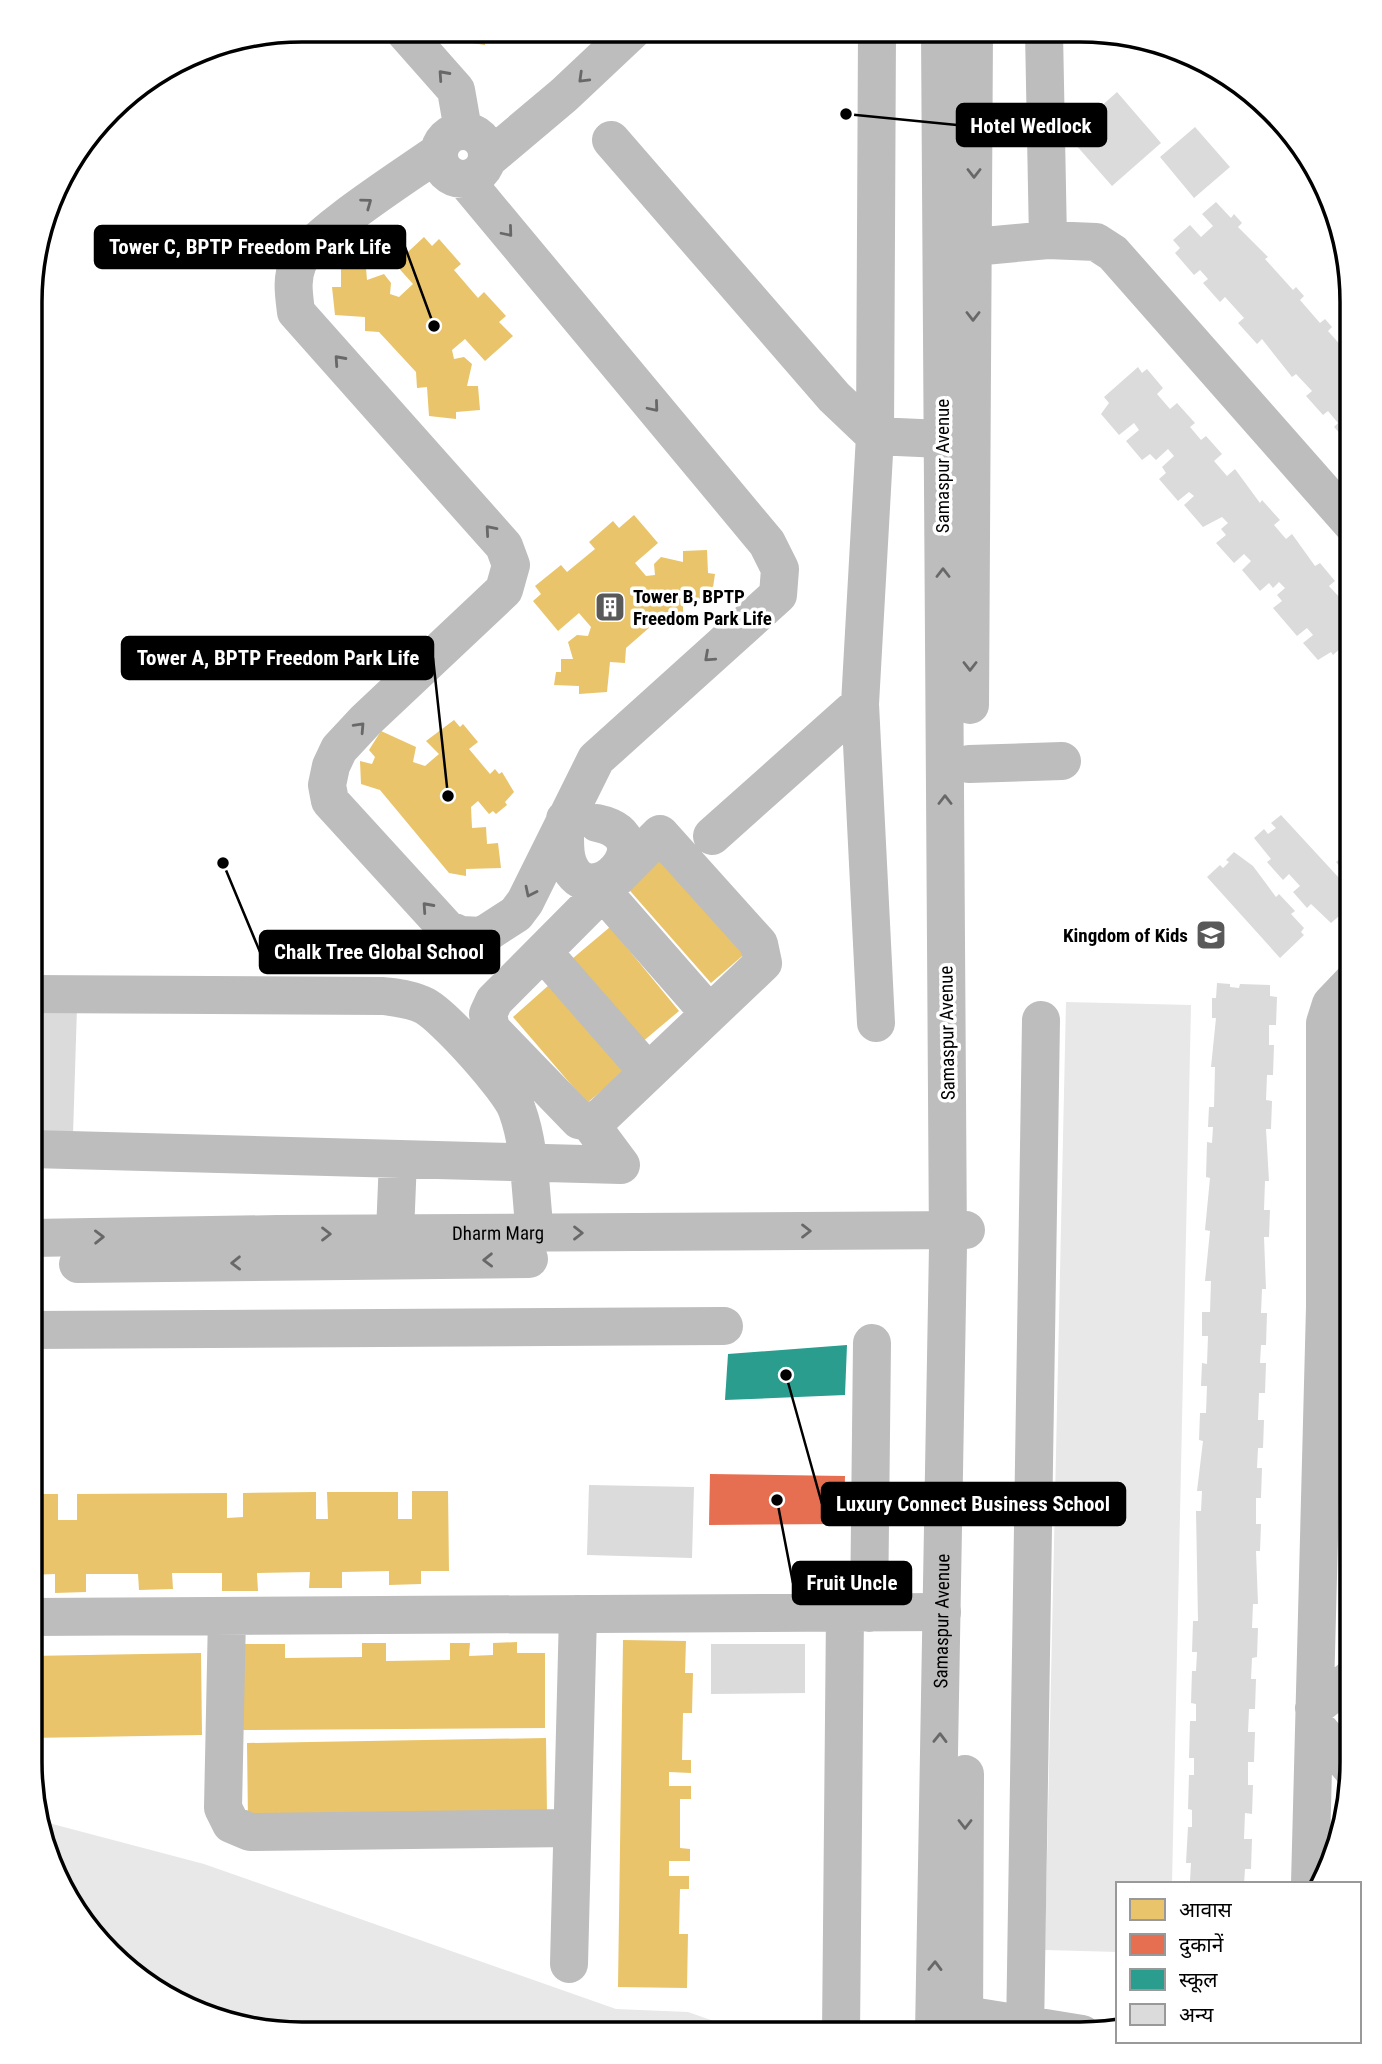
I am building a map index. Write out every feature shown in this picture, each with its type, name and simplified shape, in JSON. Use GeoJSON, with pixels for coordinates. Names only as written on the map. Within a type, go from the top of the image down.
{"type":"FeatureCollection","features":[{"type":"Feature","properties":{"kind":"street"},"geometry":{"type":"LineString","coordinates":[[414,42],[456,90],[451,141],[441,166],[445,172],[476,169],[564,96],[620,42]]}},
{"type":"Feature","properties":{"kind":"street"},"geometry":{"type":"LineString","coordinates":[[876,1023],[860,704],[875,436],[877,42]]}},
{"type":"Feature","properties":{"kind":"street","name":"Samaspur Avenue"},"geometry":{"type":"LineString","coordinates":[[940,42],[942,439],[957,1244],[954,2022]]}},
{"type":"Feature","properties":{"kind":"street","name":"Samaspur Avenue"},"geometry":{"type":"LineString","coordinates":[[954,2022],[943,1612],[957,1244],[970,764],[974,42]]}},
{"type":"Feature","properties":{"kind":"street"},"geometry":{"type":"LineString","coordinates":[[1044,42],[1048,240]]}},
{"type":"Feature","properties":{"kind":"street"},"geometry":{"type":"LineString","coordinates":[[451,141],[319,239],[298,262],[293,285],[296,312],[504,546],[511,565],[504,590],[339,749],[331,766],[327,785],[330,801],[447,929],[461,935],[482,936],[516,914],[581,821],[596,759],[778,595],[780,569],[767,542],[476,169]]}},
{"type":"Feature","properties":{"kind":"street"},"geometry":{"type":"LineString","coordinates":[[611,141],[834,397],[875,436],[942,439]]}},
{"type":"Feature","properties":{"kind":"street"},"geometry":{"type":"LineString","coordinates":[[974,247],[1048,240],[1096,242],[1113,253],[1340,510]]}},
{"type":"Feature","properties":{"kind":"street"},"geometry":{"type":"LineString","coordinates":[[712,836],[860,704]]}},
{"type":"Feature","properties":{"kind":"street"},"geometry":{"type":"LineString","coordinates":[[970,764],[1062,761]]}},
{"type":"Feature","properties":{"kind":"street"},"geometry":{"type":"LineString","coordinates":[[660,834],[759,944],[763,963],[601,1117],[589,1122],[579,1120],[491,1029],[488,1014],[494,1001],[603,892],[660,834]]}},
{"type":"Feature","properties":{"kind":"street"},"geometry":{"type":"LineString","coordinates":[[603,892],[709,1013]]}},
{"type":"Feature","properties":{"kind":"street"},"geometry":{"type":"LineString","coordinates":[[544,953],[648,1072]]}},
{"type":"Feature","properties":{"kind":"street"},"geometry":{"type":"LineString","coordinates":[[42,994],[383,996],[408,999],[426,1006],[441,1018],[512,1097],[522,1130],[535,1233]]}},
{"type":"Feature","properties":{"kind":"street"},"geometry":{"type":"LineString","coordinates":[[1310,1882],[1325,1307],[1325,1023],[1331,1004],[1340,995]]}},
{"type":"Feature","properties":{"kind":"street"},"geometry":{"type":"LineString","coordinates":[[1025,2022],[1041,1020]]}},
{"type":"Feature","properties":{"kind":"street"},"geometry":{"type":"LineString","coordinates":[[42,1149],[621,1165],[589,1122]]}},
{"type":"Feature","properties":{"kind":"street"},"geometry":{"type":"LineString","coordinates":[[395,1233],[398,1159]]}},
{"type":"Feature","properties":{"kind":"street","name":"Dharm Marg"},"geometry":{"type":"LineString","coordinates":[[42,1238],[535,1233],[957,1244]]}},
{"type":"Feature","properties":{"kind":"street","name":"Dharm Marg"},"geometry":{"type":"LineString","coordinates":[[42,1264],[957,1244]]}},
{"type":"Feature","properties":{"kind":"street"},"geometry":{"type":"LineString","coordinates":[[1325,1307],[1340,1323]]}},
{"type":"Feature","properties":{"kind":"street"},"geometry":{"type":"LineString","coordinates":[[42,1330],[724,1326]]}},
{"type":"Feature","properties":{"kind":"street"},"geometry":{"type":"LineString","coordinates":[[841,2022],[857,1613],[872,1343]]}},
{"type":"Feature","properties":{"kind":"street"},"geometry":{"type":"LineString","coordinates":[[42,1617],[943,1612]]}},
{"type":"Feature","properties":{"kind":"street"},"geometry":{"type":"LineString","coordinates":[[569,1964],[578,1614]]}},
{"type":"Feature","properties":{"kind":"street"},"geometry":{"type":"LineString","coordinates":[[227,1616],[223,1808],[231,1824],[250,1832],[572,1828]]}},
{"type":"Feature","properties":{"kind":"street"},"geometry":{"type":"LineString","coordinates":[[1315,1717],[1340,1691]]}},
{"type":"Feature","properties":{"kind":"street"},"geometry":{"type":"LineString","coordinates":[[1315,1717],[1340,1752]]}},
{"type":"Feature","properties":{"kind":"shaded area"},"geometry":{"type":"Polygon","coordinates":[[[1066,1002],[1191,1005],[1172,1882],[1116,1882],[1116,1952],[1045,1950],[1066,1002]]]}},
{"type":"Feature","properties":{"kind":"shaded area"},"geometry":{"type":"Polygon","coordinates":[[[49,1823],[204,1864],[616,2009],[688,2012],[717,2022],[302,2022],[268,2020],[234,2013],[202,2002],[157,1978],[130,1958],[106,1934],[69,1877],[49,1823]]]}},
{"type":"Feature","properties":{"kind":"building: आवास"},"geometry":{"type":"Polygon","coordinates":[[[424,237],[432,246],[439,239],[461,264],[454,270],[478,298],[484,292],[506,316],[499,322],[513,336],[485,361],[465,339],[452,350],[454,359],[464,357],[472,364],[467,386],[478,386],[480,410],[456,412],[456,419],[429,416],[427,387],[417,388],[416,372],[379,332],[365,331],[365,317],[335,315],[332,287],[341,287],[341,262],[354,263],[354,268],[366,268],[367,280],[384,274],[391,283],[390,294],[399,297],[413,284],[395,264],[424,237]]]}},
{"type":"Feature","properties":{"kind":"building: आवास","name":"Tower B, BPTP Freedom Park Life"},"geometry":{"type":"Polygon","coordinates":[[[634,515],[658,543],[635,563],[646,576],[655,575],[654,564],[661,557],[683,562],[683,551],[707,550],[708,573],[715,574],[711,601],[683,602],[683,612],[666,613],[626,648],[625,663],[610,662],[607,692],[579,694],[579,686],[554,685],[556,672],[561,672],[561,659],[573,659],[568,642],[577,635],[588,636],[591,627],[579,613],[558,631],[533,601],[541,594],[535,586],[561,565],[567,572],[595,549],[589,542],[613,521],[619,528],[634,515]]]}},
{"type":"Feature","properties":{"kind":"building: आवास"},"geometry":{"type":"Polygon","coordinates":[[[454,720],[460,727],[463,724],[478,742],[469,749],[490,774],[495,769],[499,774],[502,772],[514,792],[505,802],[507,805],[496,814],[493,811],[489,814],[478,801],[471,807],[472,828],[486,827],[487,844],[498,843],[501,868],[466,869],[466,876],[449,873],[380,790],[361,784],[360,761],[372,764],[375,757],[369,750],[381,731],[416,747],[413,762],[425,766],[439,754],[426,741],[454,720]]]}},
{"type":"Feature","properties":{"kind":"building: आवास"},"geometry":{"type":"Polygon","coordinates":[[[661,852],[748,951],[711,983],[624,884],[661,852]]]}},
{"type":"Feature","properties":{"kind":"building: आवास"},"geometry":{"type":"Polygon","coordinates":[[[610,927],[679,1011],[641,1043],[572,959],[610,927]]]}},
{"type":"Feature","properties":{"kind":"building: आवास"},"geometry":{"type":"Polygon","coordinates":[[[549,985],[624,1072],[587,1103],[513,1017],[549,985]]]}},
{"type":"Feature","properties":{"kind":"building: आवास"},"geometry":{"type":"Polygon","coordinates":[[[412,1491],[448,1491],[449,1571],[421,1571],[421,1584],[389,1585],[389,1571],[342,1572],[342,1588],[309,1588],[310,1572],[257,1573],[258,1591],[222,1591],[222,1573],[172,1573],[173,1589],[139,1590],[138,1574],[86,1574],[86,1592],[55,1593],[55,1574],[42,1575],[42,1494],[58,1494],[58,1520],[77,1520],[77,1494],[227,1493],[227,1518],[243,1517],[243,1493],[316,1492],[316,1519],[328,1519],[327,1492],[398,1492],[398,1519],[412,1519],[412,1491]]]}},
{"type":"Feature","properties":{"kind":"building: आवास"},"geometry":{"type":"Polygon","coordinates":[[[623,1640],[686,1641],[685,1673],[693,1673],[692,1713],[683,1713],[682,1760],[691,1760],[691,1773],[669,1772],[669,1786],[691,1786],[691,1799],[680,1799],[680,1848],[690,1849],[690,1861],[669,1861],[669,1876],[689,1876],[689,1889],[680,1889],[679,1934],[688,1934],[687,1988],[618,1987],[623,1640]]]}},
{"type":"Feature","properties":{"kind":"building: आवास"},"geometry":{"type":"Polygon","coordinates":[[[517,1642],[517,1653],[545,1653],[545,1728],[243,1730],[243,1644],[285,1644],[285,1658],[362,1657],[362,1643],[386,1643],[386,1661],[450,1660],[450,1643],[470,1643],[469,1656],[493,1655],[493,1643],[517,1642]]]}},
{"type":"Feature","properties":{"kind":"building: आवास"},"geometry":{"type":"Polygon","coordinates":[[[201,1653],[202,1735],[42,1738],[42,1656],[201,1653]]]}},
{"type":"Feature","properties":{"kind":"building: आवास"},"geometry":{"type":"Polygon","coordinates":[[[546,1738],[547,1815],[248,1820],[247,1743],[546,1738]]]}},
{"type":"Feature","properties":{"kind":"building: दुकानें"},"geometry":{"type":"Polygon","coordinates":[[[710,1474],[845,1476],[844,1524],[709,1525],[710,1474]]]}},
{"type":"Feature","properties":{"kind":"building: स्कूल"},"geometry":{"type":"Polygon","coordinates":[[[847,1345],[845,1395],[725,1400],[728,1354],[847,1345]]]}},
{"type":"Feature","properties":{"kind":"building: अन्य"},"geometry":{"type":"Polygon","coordinates":[[[1117,92],[1161,143],[1112,186],[1068,136],[1117,92]]]}},
{"type":"Feature","properties":{"kind":"building: अन्य"},"geometry":{"type":"Polygon","coordinates":[[[1195,127],[1230,167],[1194,198],[1160,157],[1195,127]]]}},
{"type":"Feature","properties":{"kind":"building: अन्य"},"geometry":{"type":"Polygon","coordinates":[[[1216,202],[1231,218],[1234,214],[1242,223],[1238,227],[1268,257],[1265,259],[1293,290],[1296,287],[1304,296],[1300,300],[1320,323],[1325,319],[1332,327],[1328,331],[1340,344],[1340,433],[1334,427],[1338,423],[1328,411],[1323,415],[1306,396],[1312,391],[1296,374],[1292,377],[1262,339],[1257,344],[1238,323],[1244,318],[1225,297],[1220,302],[1203,283],[1208,279],[1200,270],[1194,275],[1175,253],[1180,248],[1173,240],[1190,225],[1201,237],[1213,226],[1202,214],[1216,202]]]}},
{"type":"Feature","properties":{"kind":"building: अन्य"},"geometry":{"type":"Polygon","coordinates":[[[1138,367],[1142,373],[1147,369],[1163,388],[1157,394],[1170,409],[1177,403],[1195,423],[1190,427],[1201,440],[1206,436],[1222,454],[1214,461],[1227,476],[1235,469],[1260,503],[1262,500],[1280,520],[1274,525],[1286,539],[1292,534],[1315,566],[1320,563],[1335,581],[1329,586],[1340,598],[1340,649],[1333,655],[1331,652],[1318,660],[1303,643],[1313,635],[1307,628],[1297,636],[1273,608],[1282,601],[1277,595],[1285,588],[1279,582],[1273,588],[1269,583],[1260,591],[1242,570],[1251,561],[1244,554],[1234,563],[1216,543],[1226,535],[1221,529],[1228,523],[1222,517],[1203,527],[1184,505],[1194,496],[1189,492],[1178,501],[1159,479],[1166,473],[1162,467],[1174,456],[1168,449],[1156,460],[1150,454],[1142,460],[1126,441],[1139,430],[1134,423],[1119,435],[1101,414],[1109,403],[1104,397],[1138,367]]]}},
{"type":"Feature","properties":{"kind":"building: अन्य"},"geometry":{"type":"Polygon","coordinates":[[[1281,815],[1340,879],[1340,915],[1331,923],[1311,904],[1307,908],[1293,892],[1300,886],[1289,874],[1283,880],[1267,862],[1271,859],[1254,838],[1264,829],[1268,834],[1276,828],[1271,823],[1281,815]]]}},
{"type":"Feature","properties":{"kind":"building: अन्य"},"geometry":{"type":"Polygon","coordinates":[[[1234,852],[1253,866],[1276,897],[1279,894],[1295,911],[1291,914],[1304,928],[1301,932],[1304,935],[1280,958],[1207,877],[1220,865],[1223,868],[1234,852]]]}},
{"type":"Feature","properties":{"kind":"building: अन्य"},"geometry":{"type":"Polygon","coordinates":[[[1217,983],[1239,988],[1240,984],[1270,985],[1270,996],[1277,997],[1276,1025],[1269,1025],[1269,1045],[1274,1045],[1273,1075],[1267,1075],[1266,1100],[1272,1101],[1271,1129],[1266,1129],[1269,1181],[1265,1181],[1264,1210],[1270,1210],[1269,1237],[1264,1237],[1266,1289],[1262,1289],[1261,1313],[1267,1313],[1266,1345],[1261,1345],[1260,1363],[1266,1363],[1265,1393],[1259,1393],[1258,1420],[1264,1420],[1263,1448],[1258,1448],[1257,1468],[1262,1468],[1261,1498],[1256,1498],[1256,1524],[1261,1524],[1260,1551],[1256,1551],[1258,1604],[1253,1604],[1252,1628],[1258,1628],[1257,1657],[1252,1658],[1251,1679],[1256,1679],[1255,1709],[1249,1709],[1248,1732],[1255,1732],[1254,1762],[1248,1762],[1248,1785],[1253,1785],[1252,1814],[1245,1813],[1244,1839],[1252,1839],[1251,1869],[1245,1869],[1244,1882],[1189,1882],[1191,1863],[1186,1863],[1188,1827],[1192,1827],[1192,1810],[1188,1809],[1189,1775],[1194,1775],[1194,1758],[1189,1758],[1190,1721],[1196,1721],[1196,1704],[1191,1703],[1192,1671],[1196,1671],[1197,1652],[1192,1652],[1193,1621],[1198,1621],[1196,1511],[1201,1511],[1202,1491],[1197,1491],[1203,1441],[1199,1440],[1200,1413],[1206,1413],[1207,1386],[1201,1386],[1202,1363],[1207,1364],[1208,1336],[1202,1336],[1202,1312],[1210,1312],[1211,1281],[1205,1281],[1210,1231],[1205,1230],[1210,1178],[1206,1177],[1207,1142],[1212,1143],[1213,1127],[1208,1127],[1209,1107],[1214,1107],[1215,1067],[1211,1067],[1216,1018],[1212,1018],[1212,998],[1216,998],[1217,983]]]}},
{"type":"Feature","properties":{"kind":"building: अन्य"},"geometry":{"type":"Polygon","coordinates":[[[42,1006],[77,1007],[73,1135],[42,1134],[42,1006]]]}},
{"type":"Feature","properties":{"kind":"building: अन्य"},"geometry":{"type":"Polygon","coordinates":[[[589,1485],[694,1487],[692,1558],[587,1555],[589,1485]]]}},
{"type":"Feature","properties":{"kind":"building: अन्य"},"geometry":{"type":"Polygon","coordinates":[[[711,1644],[805,1644],[805,1693],[711,1694],[711,1644]]]}},
{"type":"Feature","properties":{"kind":"place","name":"Hotel Wedlock"},"geometry":{"type":"Point","coordinates":[846,114]}},
{"type":"Feature","properties":{"kind":"place","name":"Tower C, BPTP Freedom Park Life"},"geometry":{"type":"Point","coordinates":[434,326]}},
{"type":"Feature","properties":{"kind":"place","name":"Tower B, BPTP Freedom Park Life"},"geometry":{"type":"Point","coordinates":[610,607]}},
{"type":"Feature","properties":{"kind":"place","name":"Tower A, BPTP Freedom Park Life"},"geometry":{"type":"Point","coordinates":[448,796]}},
{"type":"Feature","properties":{"kind":"place","name":"Chalk Tree Global School"},"geometry":{"type":"Point","coordinates":[223,863]}},
{"type":"Feature","properties":{"kind":"place","name":"Kingdom of Kids"},"geometry":{"type":"Point","coordinates":[1211,935]}},
{"type":"Feature","properties":{"kind":"place","name":"Luxury Connect Business School"},"geometry":{"type":"Point","coordinates":[786,1375]}},
{"type":"Feature","properties":{"kind":"place","name":"Fruit Uncle"},"geometry":{"type":"Point","coordinates":[777,1500]}}]}
